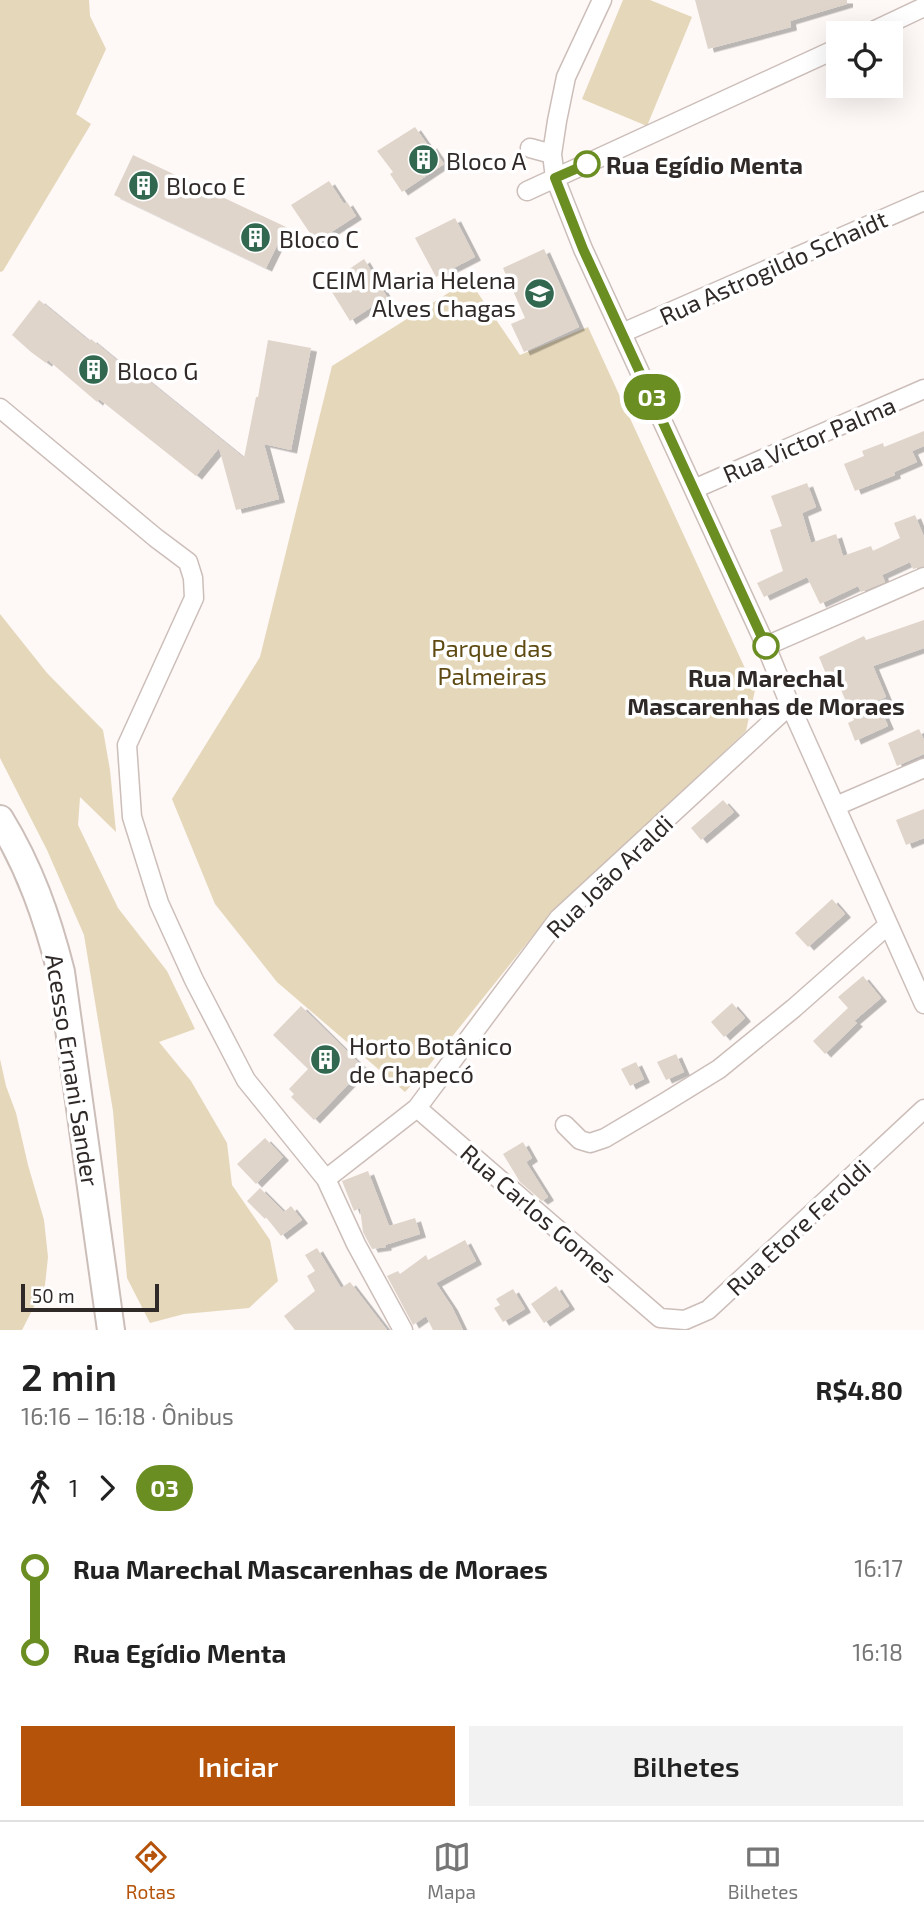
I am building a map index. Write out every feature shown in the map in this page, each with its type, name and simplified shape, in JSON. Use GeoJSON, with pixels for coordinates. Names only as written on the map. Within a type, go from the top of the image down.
{"type":"FeatureCollection","features":[{"type":"Feature","properties":{"kind":"highway","name":"Acesso Ernani Sander"},"geometry":{"type":"LineString","coordinates":[[0,820],[31,878],[48,924],[61,972],[111,1330]]}},
{"type":"Feature","properties":{"kind":"street"},"geometry":{"type":"LineString","coordinates":[[602,0],[566,76],[552,154],[555,178],[583,249],[766,646],[888,925],[916,967],[924,1003]]}},
{"type":"Feature","properties":{"kind":"street"},"geometry":{"type":"LineString","coordinates":[[894,21],[924,7]]}},
{"type":"Feature","properties":{"kind":"street"},"geometry":{"type":"LineString","coordinates":[[527,191],[826,54]]}},
{"type":"Feature","properties":{"kind":"street"},"geometry":{"type":"LineString","coordinates":[[530,148],[552,154]]}},
{"type":"Feature","properties":{"kind":"street","name":"Rua Astrogildo Schaidt"},"geometry":{"type":"LineString","coordinates":[[622,333],[924,201]]}},
{"type":"Feature","properties":{"kind":"street","name":"Rua Victor Palma"},"geometry":{"type":"LineString","coordinates":[[694,489],[924,389]]}},
{"type":"Feature","properties":{"kind":"street"},"geometry":{"type":"LineString","coordinates":[[0,408],[188,562],[193,578],[194,598],[127,746],[132,817],[159,903],[194,980],[246,1080],[326,1179],[356,1244],[403,1330]]}},
{"type":"Feature","properties":{"kind":"street"},"geometry":{"type":"LineString","coordinates":[[766,646],[924,577]]}},
{"type":"Feature","properties":{"kind":"street","name":"Rua João Araldi"},"geometry":{"type":"LineString","coordinates":[[326,1179],[417,1108],[559,918],[790,705]]}},
{"type":"Feature","properties":{"kind":"street"},"geometry":{"type":"LineString","coordinates":[[836,806],[924,768]]}},
{"type":"Feature","properties":{"kind":"street"},"geometry":{"type":"LineString","coordinates":[[565,1125],[580,1140],[590,1143],[606,1138],[719,1069],[794,1008],[888,925]]}},
{"type":"Feature","properties":{"kind":"street","name":"Rua Carlos Gomes"},"geometry":{"type":"LineString","coordinates":[[417,1108],[660,1318]]}},
{"type":"Feature","properties":{"kind":"street","name":"Rua Etore Feroldi"},"geometry":{"type":"LineString","coordinates":[[660,1318],[685,1320],[708,1310],[924,1109]]}},
{"type":"Feature","properties":{"kind":"green space"},"geometry":{"type":"Polygon","coordinates":[[[0,0],[89,0],[90,16],[106,49],[76,114],[91,124],[0,272],[0,0]]]}},
{"type":"Feature","properties":{"kind":"green space"},"geometry":{"type":"Polygon","coordinates":[[[623,0],[650,0],[692,17],[647,126],[582,99],[623,0]]]}},
{"type":"Feature","properties":{"kind":"green space","name":"Parque das Palmeiras"},"geometry":{"type":"Polygon","coordinates":[[[469,280],[520,355],[588,327],[755,690],[746,731],[543,923],[405,1092],[277,982],[215,904],[172,799],[260,657],[332,366],[469,280]]]}},
{"type":"Feature","properties":{"kind":"green space"},"geometry":{"type":"Polygon","coordinates":[[[0,614],[47,673],[103,730],[116,832],[80,797],[78,825],[118,908],[167,971],[195,1029],[159,1042],[191,1081],[227,1143],[232,1185],[270,1240],[278,1281],[249,1308],[184,1314],[150,1323],[127,1278],[113,1111],[84,935],[47,850],[0,758],[0,614]]]}},
{"type":"Feature","properties":{"kind":"green space"},"geometry":{"type":"Polygon","coordinates":[[[0,1059],[44,1220],[48,1257],[45,1285],[22,1330],[0,1330],[0,1059]]]}},
{"type":"Feature","properties":{"kind":"building"},"geometry":{"type":"Polygon","coordinates":[[[695,0],[847,0],[847,4],[790,21],[791,27],[708,49],[695,0]]]}},
{"type":"Feature","properties":{"kind":"building","name":"Bloco A"},"geometry":{"type":"Polygon","coordinates":[[[415,127],[444,164],[402,192],[390,174],[393,172],[377,151],[415,127]]]}},
{"type":"Feature","properties":{"kind":"building"},"geometry":{"type":"Polygon","coordinates":[[[133,155],[286,227],[266,268],[114,195],[133,155]]]}},
{"type":"Feature","properties":{"kind":"building"},"geometry":{"type":"Polygon","coordinates":[[[329,181],[344,204],[347,202],[356,216],[316,242],[291,205],[329,181]]]}},
{"type":"Feature","properties":{"kind":"building"},"geometry":{"type":"Polygon","coordinates":[[[455,218],[475,257],[436,277],[415,238],[455,218]]]}},
{"type":"Feature","properties":{"kind":"building","name":"CEIM Maria Helena Alves Chagas"},"geometry":{"type":"Polygon","coordinates":[[[544,249],[579,327],[524,352],[511,324],[525,318],[503,268],[544,249]]]}},
{"type":"Feature","properties":{"kind":"building"},"geometry":{"type":"Polygon","coordinates":[[[364,259],[387,297],[350,321],[327,284],[364,259]]]}},
{"type":"Feature","properties":{"kind":"building"},"geometry":{"type":"Polygon","coordinates":[[[39,300],[137,377],[140,374],[244,458],[268,340],[311,348],[291,450],[264,444],[279,499],[236,510],[219,448],[196,476],[99,399],[97,402],[48,360],[46,363],[31,352],[12,335],[39,300]]]}},
{"type":"Feature","properties":{"kind":"building"},"geometry":{"type":"Polygon","coordinates":[[[924,431],[924,446],[912,451],[917,462],[894,472],[895,475],[855,491],[844,464],[864,456],[862,451],[883,443],[884,447],[924,431]]]}},
{"type":"Feature","properties":{"kind":"building"},"geometry":{"type":"Polygon","coordinates":[[[807,483],[816,507],[802,513],[811,543],[836,534],[843,556],[871,546],[873,551],[900,538],[894,523],[915,515],[924,537],[924,566],[913,569],[910,562],[882,575],[885,582],[861,592],[858,586],[820,604],[807,577],[764,597],[757,583],[783,571],[770,530],[782,526],[771,496],[807,483]]]}},
{"type":"Feature","properties":{"kind":"building"},"geometry":{"type":"Polygon","coordinates":[[[924,620],[924,648],[873,666],[886,697],[877,701],[888,726],[855,741],[848,723],[854,720],[838,683],[831,686],[819,657],[864,636],[866,640],[924,620]]]}},
{"type":"Feature","properties":{"kind":"building"},"geometry":{"type":"Polygon","coordinates":[[[919,729],[924,740],[924,754],[897,766],[888,743],[919,729]]]}},
{"type":"Feature","properties":{"kind":"building"},"geometry":{"type":"Polygon","coordinates":[[[723,800],[734,812],[701,840],[691,828],[723,800]]]}},
{"type":"Feature","properties":{"kind":"building"},"geometry":{"type":"Polygon","coordinates":[[[924,809],[924,838],[906,845],[896,820],[924,809]]]}},
{"type":"Feature","properties":{"kind":"building"},"geometry":{"type":"Polygon","coordinates":[[[832,899],[845,914],[808,947],[795,933],[832,899]]]}},
{"type":"Feature","properties":{"kind":"building"},"geometry":{"type":"Polygon","coordinates":[[[863,976],[881,998],[854,1021],[857,1023],[825,1054],[813,1041],[848,1008],[838,997],[863,976]]]}},
{"type":"Feature","properties":{"kind":"building"},"geometry":{"type":"Polygon","coordinates":[[[732,1003],[745,1018],[724,1037],[711,1022],[732,1003]]]}},
{"type":"Feature","properties":{"kind":"building","name":"Horto Botânico de Chapecó"},"geometry":{"type":"Polygon","coordinates":[[[301,1006],[364,1068],[314,1120],[291,1097],[294,1094],[289,1089],[308,1069],[273,1035],[301,1006]]]}},
{"type":"Feature","properties":{"kind":"building"},"geometry":{"type":"Polygon","coordinates":[[[676,1054],[684,1072],[666,1080],[657,1062],[676,1054]]]}},
{"type":"Feature","properties":{"kind":"building"},"geometry":{"type":"Polygon","coordinates":[[[636,1062],[644,1079],[630,1086],[621,1069],[636,1062]]]}},
{"type":"Feature","properties":{"kind":"building"},"geometry":{"type":"Polygon","coordinates":[[[265,1138],[283,1157],[256,1184],[237,1164],[265,1138]]]}},
{"type":"Feature","properties":{"kind":"building"},"geometry":{"type":"Polygon","coordinates":[[[523,1142],[532,1158],[526,1162],[548,1197],[542,1201],[520,1182],[503,1154],[523,1142]]]}},
{"type":"Feature","properties":{"kind":"building"},"geometry":{"type":"Polygon","coordinates":[[[368,1171],[389,1226],[415,1218],[420,1234],[385,1245],[386,1247],[372,1249],[363,1232],[360,1208],[354,1211],[342,1181],[368,1171]]]}},
{"type":"Feature","properties":{"kind":"building"},"geometry":{"type":"Polygon","coordinates":[[[260,1188],[284,1212],[291,1206],[302,1220],[281,1236],[266,1217],[265,1219],[247,1201],[260,1188]]]}},
{"type":"Feature","properties":{"kind":"building"},"geometry":{"type":"Polygon","coordinates":[[[465,1240],[476,1261],[436,1283],[463,1330],[433,1330],[426,1316],[413,1325],[387,1276],[398,1271],[400,1274],[426,1255],[428,1260],[465,1240]]]}},
{"type":"Feature","properties":{"kind":"building"},"geometry":{"type":"Polygon","coordinates":[[[317,1248],[341,1288],[350,1282],[387,1330],[295,1330],[284,1316],[315,1291],[307,1276],[315,1271],[305,1255],[317,1248]]]}},
{"type":"Feature","properties":{"kind":"building"},"geometry":{"type":"Polygon","coordinates":[[[556,1286],[569,1306],[544,1323],[531,1304],[556,1286]]]}},
{"type":"Feature","properties":{"kind":"building"},"geometry":{"type":"Polygon","coordinates":[[[513,1289],[525,1309],[503,1322],[494,1308],[500,1305],[496,1299],[513,1289]]]}},
{"type":"Feature","properties":{"kind":"bus line","name":"03"},"geometry":{"type":"LineString","coordinates":[[587,164],[555,178],[583,249],[766,646]]}},
{"type":"Feature","properties":{"kind":"place","name":"Bloco A"},"geometry":{"type":"Point","coordinates":[423,160]}},
{"type":"Feature","properties":{"kind":"place","name":"Rua Egídio Menta"},"geometry":{"type":"Point","coordinates":[587,164]}},
{"type":"Feature","properties":{"kind":"place","name":"Bloco E"},"geometry":{"type":"Point","coordinates":[143,185]}},
{"type":"Feature","properties":{"kind":"place","name":"Bloco C"},"geometry":{"type":"Point","coordinates":[256,238]}},
{"type":"Feature","properties":{"kind":"place","name":"CEIM Maria Helena Alves Chagas"},"geometry":{"type":"Point","coordinates":[539,293]}},
{"type":"Feature","properties":{"kind":"place","name":"Bloco G"},"geometry":{"type":"Point","coordinates":[94,370]}},
{"type":"Feature","properties":{"kind":"place","name":"Rua Marechal Mascarenhas de Moraes"},"geometry":{"type":"Point","coordinates":[766,646]}},
{"type":"Feature","properties":{"kind":"place","name":"Horto Botânico de Chapecó"},"geometry":{"type":"Point","coordinates":[326,1059]}}]}
